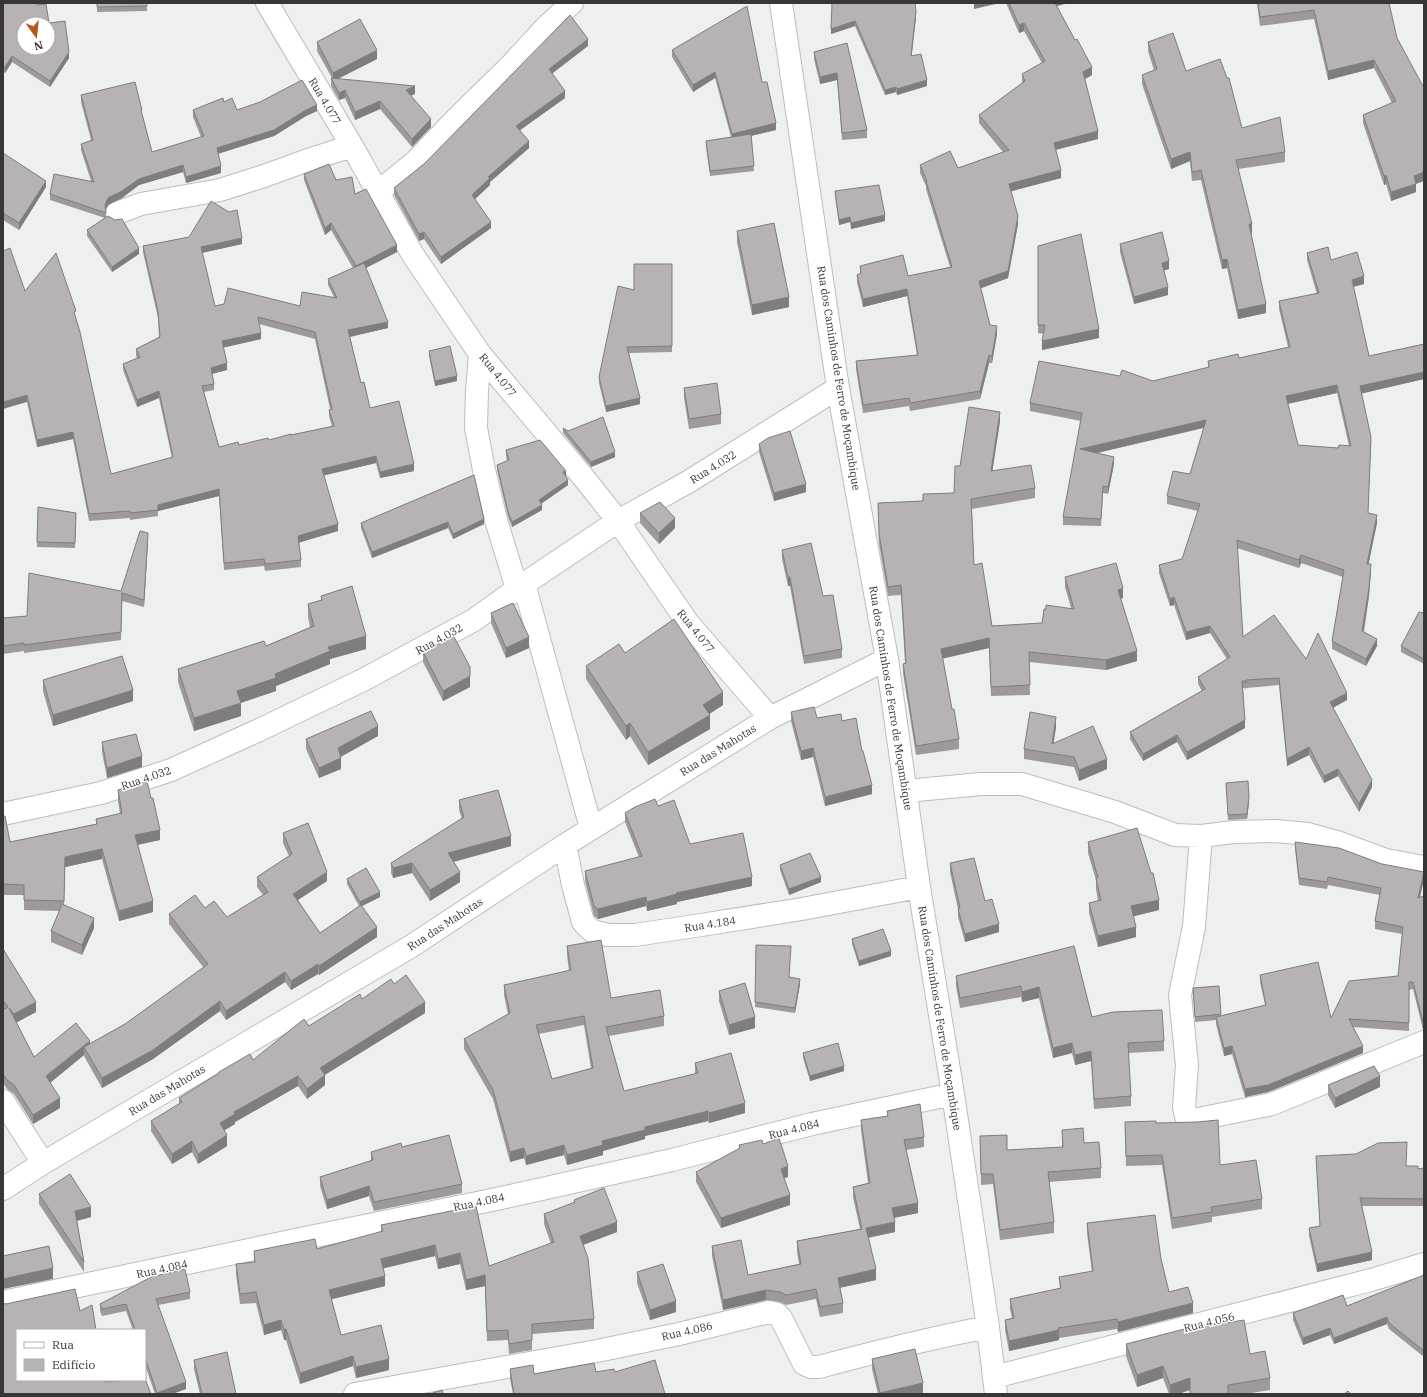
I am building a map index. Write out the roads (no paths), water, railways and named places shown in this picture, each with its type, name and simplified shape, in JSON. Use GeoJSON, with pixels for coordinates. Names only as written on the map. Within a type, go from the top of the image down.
{"type":"FeatureCollection","features":[{"type":"Feature","properties":{"kind":"street","name":"Rua 4.077"},"geometry":{"type":"LineString","coordinates":[[267,3],[352,146],[413,255],[480,354],[618,521],[688,623],[770,718]]}},
{"type":"Feature","properties":{"kind":"street"},"geometry":{"type":"LineString","coordinates":[[378,192],[416,161],[512,64],[547,26],[572,3]]}},
{"type":"Feature","properties":{"kind":"street","name":"Rua dos Caminhos de Ferro de Moçambique"},"geometry":{"type":"LineString","coordinates":[[781,3],[838,388],[887,659],[919,887],[953,1094],[988,1327],[995,1386]]}},
{"type":"Feature","properties":{"kind":"street"},"geometry":{"type":"LineString","coordinates":[[117,213],[141,204],[220,190],[352,146]]}},
{"type":"Feature","properties":{"kind":"street"},"geometry":{"type":"LineString","coordinates":[[480,354],[476,428],[484,470],[496,520],[521,586],[591,828]]}},
{"type":"Feature","properties":{"kind":"street","name":"Rua 4.032"},"geometry":{"type":"LineString","coordinates":[[3,814],[101,793],[171,770],[364,680],[474,620],[521,586],[618,521],[688,482],[838,388]]}},
{"type":"Feature","properties":{"kind":"street","name":"Rua das Mahotas"},"geometry":{"type":"LineString","coordinates":[[3,1189],[410,947],[565,844],[770,718],[887,659]]}},
{"type":"Feature","properties":{"kind":"street"},"geometry":{"type":"LineString","coordinates":[[906,792],[981,784],[1022,784],[1115,812],[1176,835],[1201,836],[1234,832],[1276,831],[1308,834],[1337,842],[1386,860],[1424,867]]}},
{"type":"Feature","properties":{"kind":"street"},"geometry":{"type":"LineString","coordinates":[[1201,836],[1194,927],[1180,995],[1187,1065],[1184,1107],[1186,1116],[1194,1120],[1272,1104],[1424,1042]]}},
{"type":"Feature","properties":{"kind":"street","name":"Rua 4.184"},"geometry":{"type":"LineString","coordinates":[[565,844],[573,885],[583,922],[592,932],[608,935],[635,935],[701,926],[919,887]]}},
{"type":"Feature","properties":{"kind":"street","name":"Rua 4.084"},"geometry":{"type":"LineString","coordinates":[[3,1302],[500,1198],[672,1160],[812,1124],[953,1094]]}},
{"type":"Feature","properties":{"kind":"street"},"geometry":{"type":"LineString","coordinates":[[3,1101],[43,1164]]}},
{"type":"Feature","properties":{"kind":"street","name":"Rua 4.056"},"geometry":{"type":"LineString","coordinates":[[995,1386],[1424,1264]]}},
{"type":"Feature","properties":{"kind":"street","name":"Rua 4.086"},"geometry":{"type":"LineString","coordinates":[[355,1394],[597,1351],[679,1334],[769,1312],[777,1314],[781,1318],[804,1364],[810,1367],[819,1367],[888,1348],[988,1327]]}}]}
